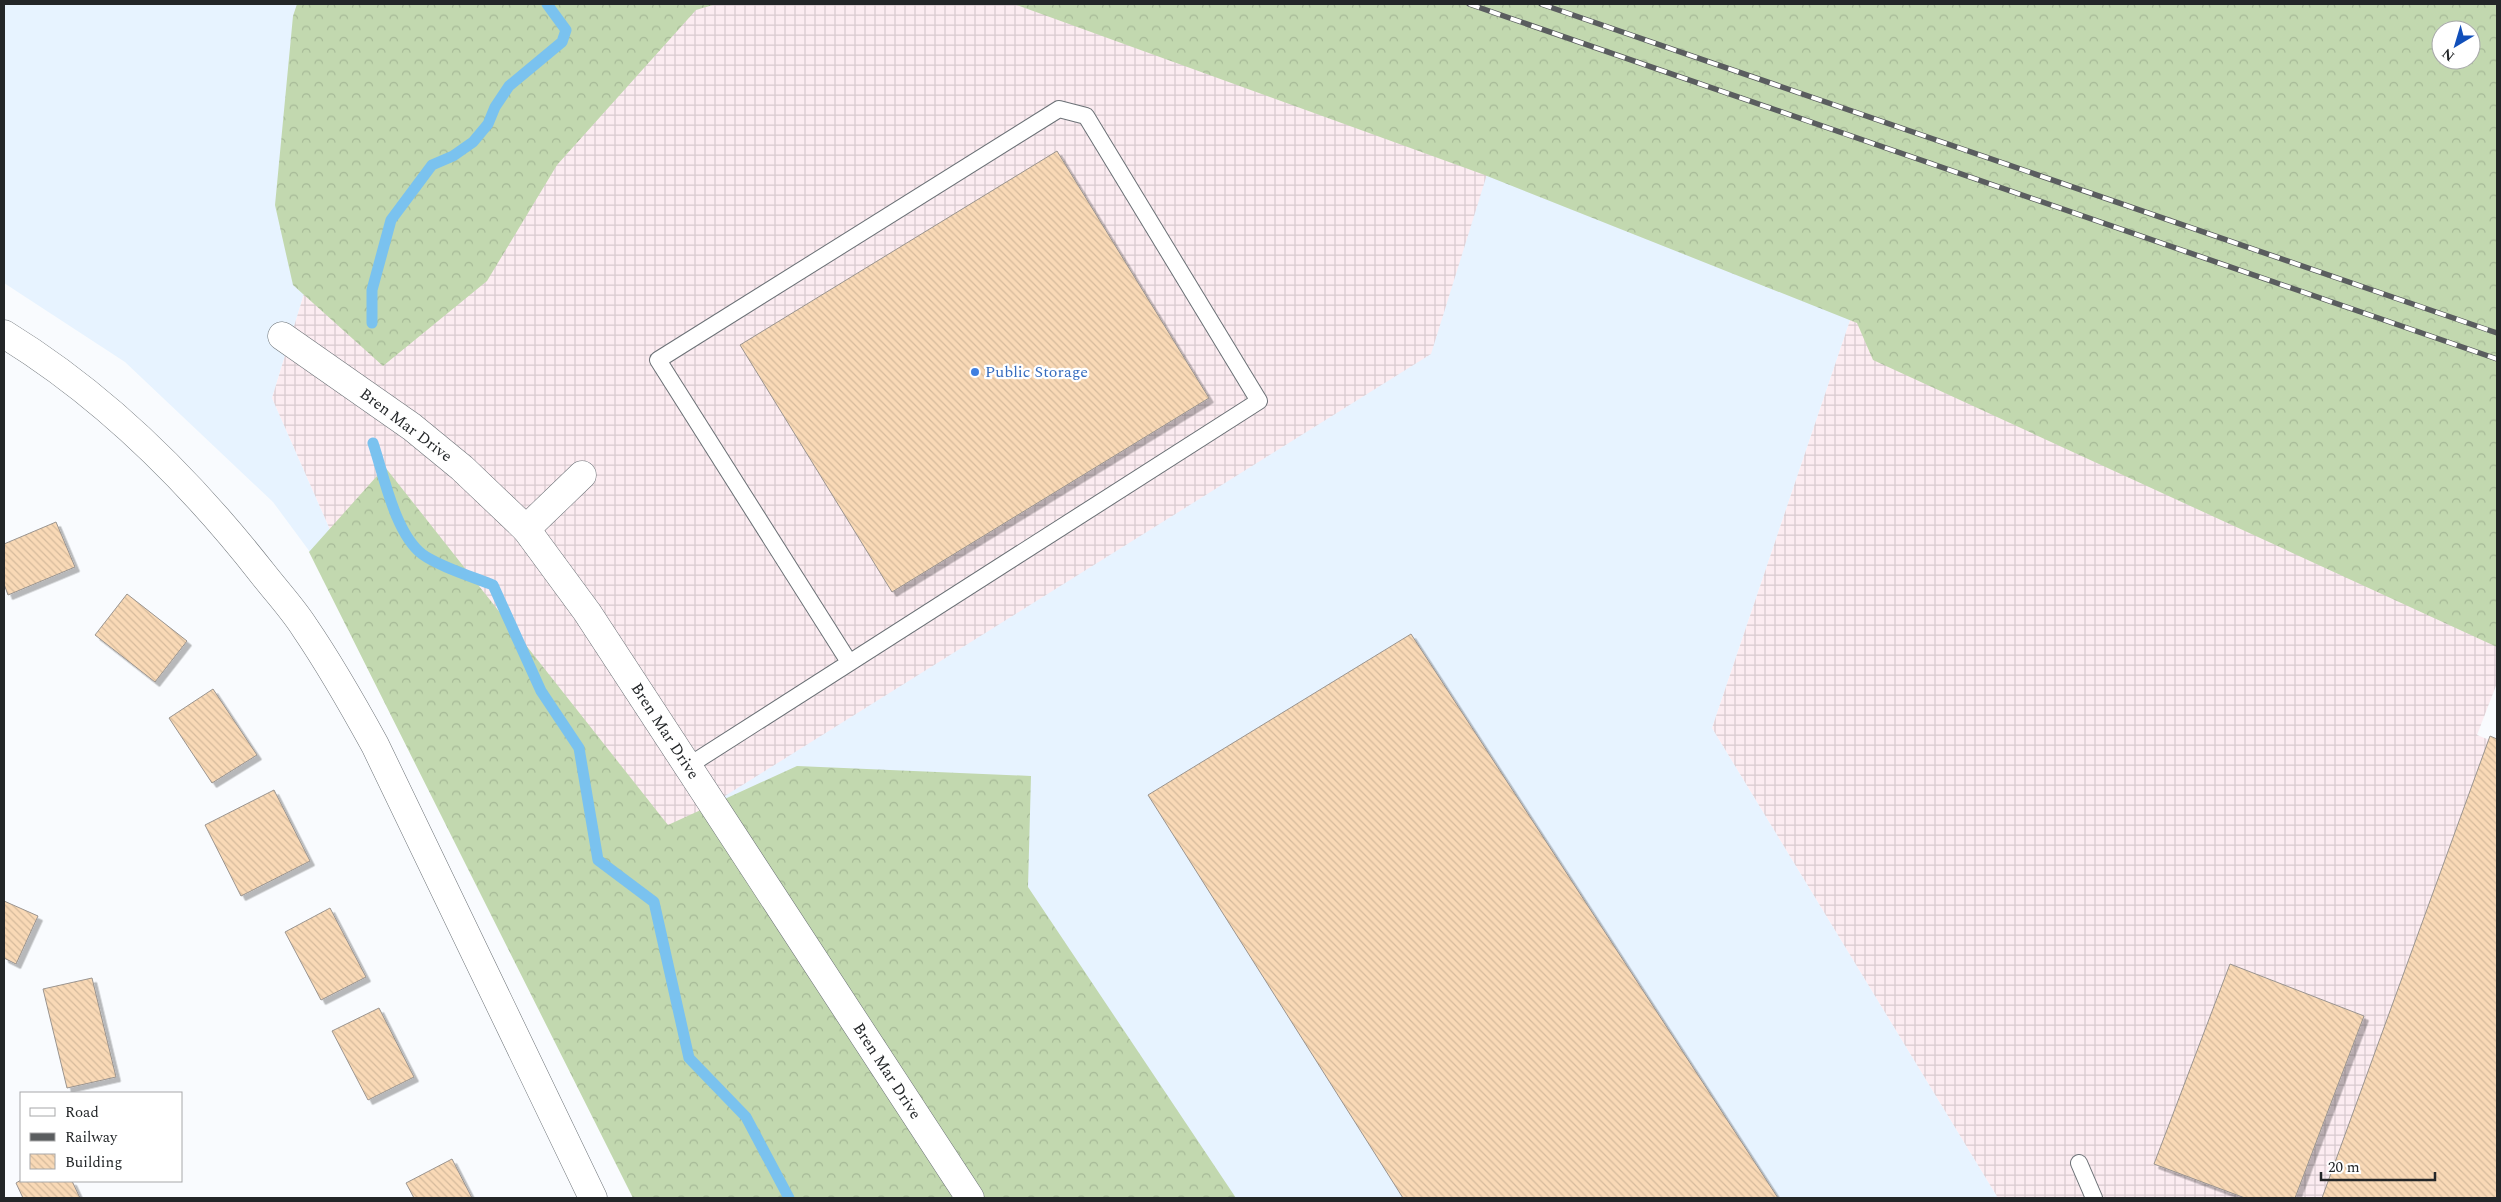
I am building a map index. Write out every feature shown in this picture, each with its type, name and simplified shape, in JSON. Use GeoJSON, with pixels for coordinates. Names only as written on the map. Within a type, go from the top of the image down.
{"type":"FeatureCollection","features":[{"type":"Feature","properties":{"kind":"street"},"geometry":{"type":"LineString","coordinates":[[4,334],[34,352],[110,410],[221,520],[304,626],[340,682],[375,745],[593,1198]]}},
{"type":"Feature","properties":{"kind":"street","name":"Bren Mar Drive"},"geometry":{"type":"LineString","coordinates":[[282,336],[412,427],[462,468],[526,529],[587,612],[970,1198]]}},
{"type":"Feature","properties":{"kind":"street"},"geometry":{"type":"LineString","coordinates":[[526,529],[582,475]]}},
{"type":"Feature","properties":{"kind":"lane"},"geometry":{"type":"LineString","coordinates":[[688,766],[1259,401],[1086,116],[1059,109],[658,360],[849,662]]}},
{"type":"Feature","properties":{"kind":"lane"},"geometry":{"type":"LineString","coordinates":[[2079,1163],[2094,1198]]}},
{"type":"Feature","properties":{"kind":"shaded area"},"geometry":{"type":"Polygon","coordinates":[[[4,4],[393,4],[272,398],[384,652],[273,502],[125,362],[4,283],[4,4]]]}},
{"type":"Feature","properties":{"kind":"shaded area"},"geometry":{"type":"Polygon","coordinates":[[[393,4],[1066,4],[1494,152],[1431,354],[522,923],[332,534],[272,398],[393,4]]]}},
{"type":"Feature","properties":{"kind":"shaded area"},"geometry":{"type":"Polygon","coordinates":[[[1494,152],[1863,282],[1712,728],[1998,1198],[656,1198],[522,923],[1494,152]]]}},
{"type":"Feature","properties":{"kind":"shaded area"},"geometry":{"type":"Polygon","coordinates":[[[1863,282],[2497,505],[2497,683],[2477,735],[2497,743],[2497,1198],[1998,1198],[1712,728],[1863,282]]]}},
{"type":"Feature","properties":{"kind":"green space"},"geometry":{"type":"Polygon","coordinates":[[[297,4],[716,4],[696,10],[557,165],[487,281],[383,366],[293,285],[275,205],[293,16],[297,4]]]}},
{"type":"Feature","properties":{"kind":"green space"},"geometry":{"type":"Polygon","coordinates":[[[1014,4],[2497,4],[2497,647],[1873,360],[1857,323],[1482,174],[1014,4]]]}},
{"type":"Feature","properties":{"kind":"green space"},"geometry":{"type":"Polygon","coordinates":[[[385,467],[668,825],[797,766],[1031,776],[1028,887],[1236,1198],[633,1198],[309,552],[385,467]]]}},
{"type":"Feature","properties":{"kind":"building","name":"Public Storage"},"geometry":{"type":"Polygon","coordinates":[[[1057,151],[1209,398],[892,592],[740,345],[1057,151]]]}},
{"type":"Feature","properties":{"kind":"building"},"geometry":{"type":"Polygon","coordinates":[[[56,522],[75,567],[8,595],[4,584],[4,544],[56,522]]]}},
{"type":"Feature","properties":{"kind":"building"},"geometry":{"type":"Polygon","coordinates":[[[127,594],[187,641],[155,682],[95,635],[127,594]]]}},
{"type":"Feature","properties":{"kind":"building"},"geometry":{"type":"Polygon","coordinates":[[[1411,634],[1778,1198],[1403,1198],[1148,795],[1411,634]]]}},
{"type":"Feature","properties":{"kind":"building"},"geometry":{"type":"Polygon","coordinates":[[[213,689],[257,755],[212,783],[169,718],[213,689]]]}},
{"type":"Feature","properties":{"kind":"building"},"geometry":{"type":"Polygon","coordinates":[[[2490,736],[2497,739],[2497,1198],[2322,1198],[2490,736]]]}},
{"type":"Feature","properties":{"kind":"building"},"geometry":{"type":"Polygon","coordinates":[[[274,790],[310,861],[241,896],[205,825],[274,790]]]}},
{"type":"Feature","properties":{"kind":"building"},"geometry":{"type":"Polygon","coordinates":[[[4,901],[38,916],[16,964],[4,958],[4,901]]]}},
{"type":"Feature","properties":{"kind":"building"},"geometry":{"type":"Polygon","coordinates":[[[330,908],[366,977],[321,1000],[285,932],[330,908]]]}},
{"type":"Feature","properties":{"kind":"building"},"geometry":{"type":"Polygon","coordinates":[[[2230,964],[2364,1016],[2295,1198],[2245,1198],[2154,1164],[2230,964]]]}},
{"type":"Feature","properties":{"kind":"building"},"geometry":{"type":"Polygon","coordinates":[[[92,978],[116,1077],[67,1088],[43,989],[92,978]]]}},
{"type":"Feature","properties":{"kind":"building"},"geometry":{"type":"Polygon","coordinates":[[[379,1008],[414,1077],[368,1100],[332,1031],[379,1008]]]}},
{"type":"Feature","properties":{"kind":"building"},"geometry":{"type":"Polygon","coordinates":[[[452,1159],[472,1198],[414,1198],[406,1183],[452,1159]]]}},
{"type":"Feature","properties":{"kind":"building"},"geometry":{"type":"Polygon","coordinates":[[[20,1181],[72,1182],[80,1198],[23,1198],[16,1183],[20,1181]]]}},
{"type":"Feature","properties":{"kind":"waterway"},"geometry":{"type":"LineString","coordinates":[[372,323],[372,290],[391,220],[432,165],[453,156],[473,142],[488,124],[495,107],[509,86],[562,42],[566,30],[547,4]]}},
{"type":"Feature","properties":{"kind":"waterway"},"geometry":{"type":"LineString","coordinates":[[373,443],[392,503],[404,532],[413,545],[422,554],[437,563],[493,585],[541,691],[579,748],[598,860],[654,902],[689,1058],[746,1117],[789,1198]]}},
{"type":"Feature","properties":{"kind":"railway"},"geometry":{"type":"LineString","coordinates":[[1469,4],[2497,359]]}},
{"type":"Feature","properties":{"kind":"railway"},"geometry":{"type":"LineString","coordinates":[[1541,4],[2497,333]]}},
{"type":"Feature","properties":{"kind":"place","name":"Public Storage"},"geometry":{"type":"Point","coordinates":[975,372]}}]}
